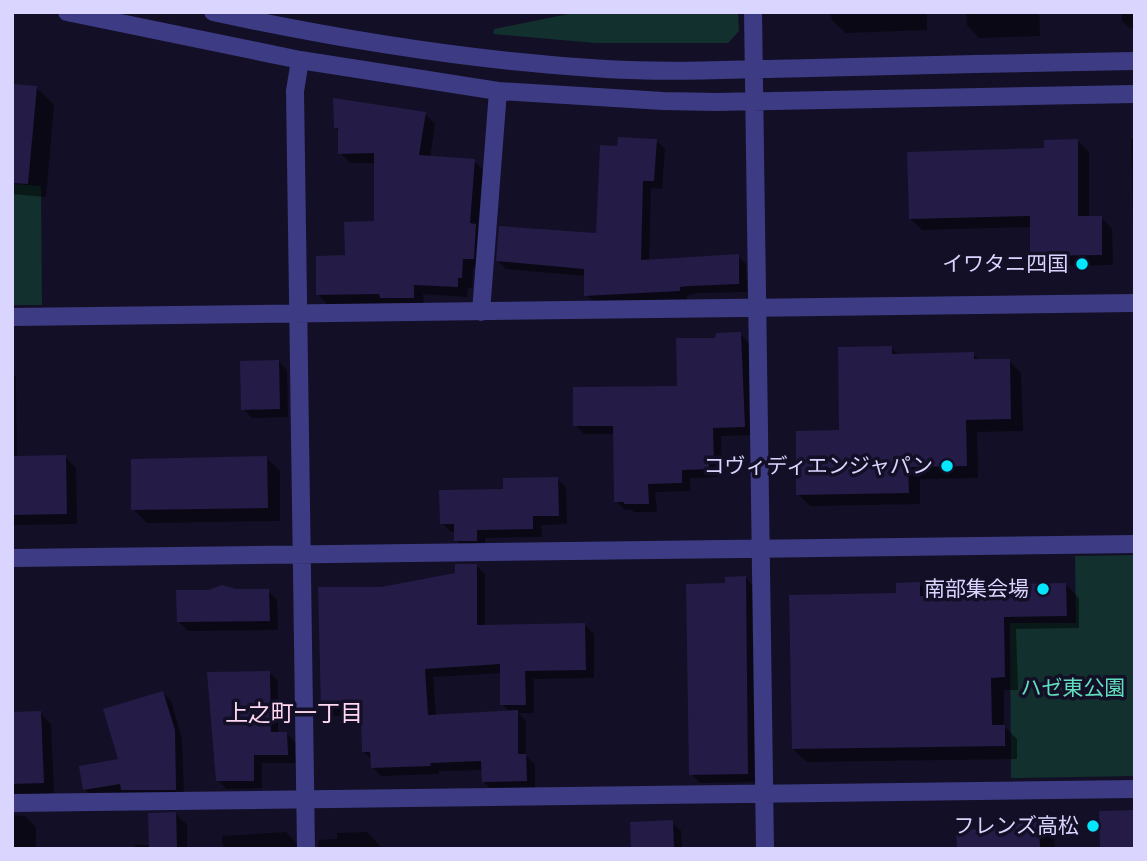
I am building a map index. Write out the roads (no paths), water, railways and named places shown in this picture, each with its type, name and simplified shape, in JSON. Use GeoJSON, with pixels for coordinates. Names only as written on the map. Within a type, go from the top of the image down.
{"type":"FeatureCollection","features":[{"type":"Feature","properties":{"kind":"street"},"geometry":{"type":"LineString","coordinates":[[67,12],[300,60],[498,91],[663,101],[754,102],[1135,94]]}},
{"type":"Feature","properties":{"kind":"street"},"geometry":{"type":"LineString","coordinates":[[213,12],[306,32],[503,60],[607,69],[701,71],[1135,61]]}},
{"type":"Feature","properties":{"kind":"street"},"geometry":{"type":"LineString","coordinates":[[752,12],[765,849]]}},
{"type":"Feature","properties":{"kind":"street"},"geometry":{"type":"LineString","coordinates":[[300,60],[295,91],[306,849]]}},
{"type":"Feature","properties":{"kind":"street"},"geometry":{"type":"LineString","coordinates":[[481,312],[498,91]]}},
{"type":"Feature","properties":{"kind":"street"},"geometry":{"type":"LineString","coordinates":[[12,317],[1135,303]]}},
{"type":"Feature","properties":{"kind":"street"},"geometry":{"type":"LineString","coordinates":[[12,558],[1135,544]]}},
{"type":"Feature","properties":{"kind":"street"},"geometry":{"type":"LineString","coordinates":[[12,803],[1135,789]]}},
{"type":"Feature","properties":{"kind":"place","name":"イワタニ四国"},"geometry":{"type":"Point","coordinates":[1082,264]}},
{"type":"Feature","properties":{"kind":"place","name":"コヴィディエンジャパン"},"geometry":{"type":"Point","coordinates":[947,466]}},
{"type":"Feature","properties":{"kind":"place","name":"南部集会場"},"geometry":{"type":"Point","coordinates":[1043,589]}},
{"type":"Feature","properties":{"kind":"place","name":"フレンズ高松"},"geometry":{"type":"Point","coordinates":[1093,826]}},
{"type":"Feature","properties":{"kind":"district","name":"上之町一丁目"},"geometry":{"type":"Point","coordinates":[294,713]}},
{"type":"Feature","properties":{"kind":"park label","name":"ハゼ東公園"},"geometry":{"type":"Point","coordinates":[1073,688]}}]}
